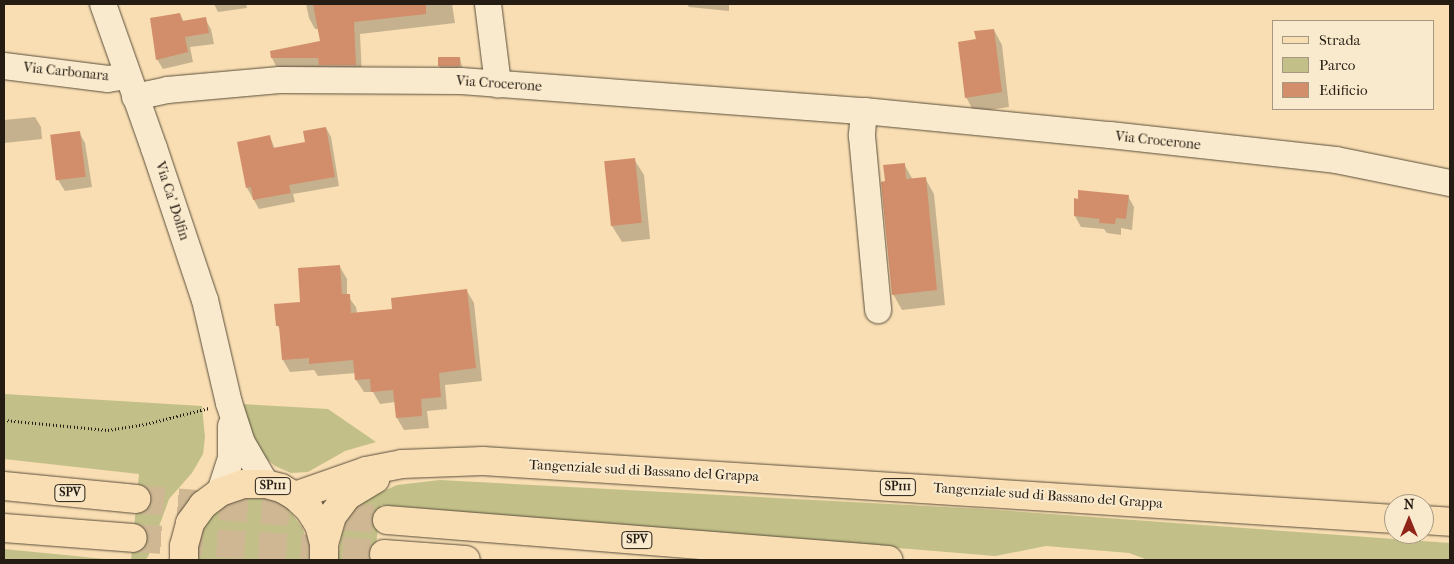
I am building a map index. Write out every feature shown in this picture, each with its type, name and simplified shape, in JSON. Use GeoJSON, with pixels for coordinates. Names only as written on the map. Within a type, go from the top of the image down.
{"type":"FeatureCollection","features":[{"type":"Feature","properties":{"kind":"main road","name":"Tangenziale sud di Bassano del Grappa"},"geometry":{"type":"LineString","coordinates":[[295,496],[366,471],[402,464],[422,462],[493,462],[1384,517]]}},
{"type":"Feature","properties":{"kind":"main road","name":"Tangenziale sud di Bassano del Grappa"},"geometry":{"type":"LineString","coordinates":[[324,552],[332,516],[347,496],[402,464]]}},
{"type":"Feature","properties":{"kind":"main road","name":"Tangenziale sud di Bassano del Grappa"},"geometry":{"type":"LineString","coordinates":[[182,556],[190,523],[203,505],[220,492],[242,484],[266,484],[281,488],[295,496],[309,509],[319,525],[324,552]]}},
{"type":"Feature","properties":{"kind":"main road","name":"SPV"},"geometry":{"type":"LineString","coordinates":[[4,486],[136,499]]}},
{"type":"Feature","properties":{"kind":"main road","name":"SPV"},"geometry":{"type":"LineString","coordinates":[[387,520],[888,560]]}},
{"type":"Feature","properties":{"kind":"main road"},"geometry":{"type":"LineString","coordinates":[[1434,521],[1450,522]]}},
{"type":"Feature","properties":{"kind":"main road"},"geometry":{"type":"LineString","coordinates":[[4,528],[132,538]]}},
{"type":"Feature","properties":{"kind":"main road"},"geometry":{"type":"LineString","coordinates":[[384,554],[466,560]]}},
{"type":"Feature","properties":{"kind":"street","name":"Via Ca' Dolfin"},"geometry":{"type":"LineString","coordinates":[[103,4],[205,300],[219,407],[231,459],[220,492]]}},
{"type":"Feature","properties":{"kind":"street"},"geometry":{"type":"LineString","coordinates":[[488,4],[498,84]]}},
{"type":"Feature","properties":{"kind":"street","name":"Via Carbonara"},"geometry":{"type":"LineString","coordinates":[[4,66],[108,78],[131,87]]}},
{"type":"Feature","properties":{"kind":"street","name":"Via Crocerone"},"geometry":{"type":"LineString","coordinates":[[131,87],[166,90],[280,80],[462,81],[864,111],[1336,160],[1450,183]]}},
{"type":"Feature","properties":{"kind":"street"},"geometry":{"type":"LineString","coordinates":[[864,111],[862,136],[878,310]]}},
{"type":"Feature","properties":{"kind":"street","name":"Via Ca' Dolfin"},"geometry":{"type":"LineString","coordinates":[[219,407],[266,484]]}},
{"type":"Feature","properties":{"kind":"path"},"geometry":{"type":"LineString","coordinates":[[4,420],[108,430],[146,424],[219,407]]}},
{"type":"Feature","properties":{"kind":"green space"},"geometry":{"type":"Polygon","coordinates":[[[4,394],[202,406],[205,437],[203,454],[192,473],[169,499],[148,557],[145,560],[131,560],[139,474],[4,459],[4,394]]]}},
{"type":"Feature","properties":{"kind":"green space"},"geometry":{"type":"Polygon","coordinates":[[[241,404],[328,409],[376,442],[345,451],[308,472],[291,473],[275,466],[261,454],[248,429],[241,404]]]}},
{"type":"Feature","properties":{"kind":"green space"},"geometry":{"type":"Polygon","coordinates":[[[440,480],[983,509],[1384,538],[1384,544],[1450,543],[1450,560],[1148,560],[1129,553],[1046,546],[995,556],[381,505],[374,560],[337,560],[342,533],[351,512],[368,498],[397,485],[440,480]]]}},
{"type":"Feature","properties":{"kind":"green space"},"geometry":{"type":"Polygon","coordinates":[[[242,498],[260,498],[278,503],[292,514],[303,529],[308,547],[307,560],[198,560],[197,549],[201,531],[211,516],[225,504],[242,498]]]}},
{"type":"Feature","properties":{"kind":"green space"},"geometry":{"type":"Polygon","coordinates":[[[4,549],[115,560],[4,560],[4,549]]]}},
{"type":"Feature","properties":{"kind":"building"},"geometry":{"type":"Polygon","coordinates":[[[313,4],[426,4],[426,14],[354,22],[356,65],[319,65],[318,58],[271,58],[270,51],[320,41],[313,4]]]}},
{"type":"Feature","properties":{"kind":"building"},"geometry":{"type":"Polygon","coordinates":[[[180,13],[182,21],[206,17],[209,33],[185,37],[188,52],[156,60],[150,18],[180,13]]]}},
{"type":"Feature","properties":{"kind":"building"},"geometry":{"type":"Polygon","coordinates":[[[994,29],[1002,92],[965,98],[958,42],[976,39],[974,31],[994,29]]]}},
{"type":"Feature","properties":{"kind":"building"},"geometry":{"type":"Polygon","coordinates":[[[438,57],[460,57],[460,66],[438,66],[438,57]]]}},
{"type":"Feature","properties":{"kind":"building"},"geometry":{"type":"Polygon","coordinates":[[[326,127],[335,177],[289,185],[291,193],[253,200],[251,187],[246,188],[237,142],[270,135],[273,148],[305,142],[303,131],[326,127]]]}},
{"type":"Feature","properties":{"kind":"building"},"geometry":{"type":"Polygon","coordinates":[[[80,131],[86,177],[56,180],[50,135],[80,131]]]}},
{"type":"Feature","properties":{"kind":"building"},"geometry":{"type":"Polygon","coordinates":[[[635,158],[642,223],[611,226],[604,161],[635,158]]]}},
{"type":"Feature","properties":{"kind":"building"},"geometry":{"type":"Polygon","coordinates":[[[905,163],[906,179],[926,177],[937,290],[892,295],[881,182],[885,181],[883,165],[905,163]]]}},
{"type":"Feature","properties":{"kind":"building"},"geometry":{"type":"Polygon","coordinates":[[[1078,190],[1129,195],[1126,219],[1116,218],[1115,224],[1099,223],[1100,219],[1074,216],[1074,198],[1078,199],[1078,190]]]}},
{"type":"Feature","properties":{"kind":"building"},"geometry":{"type":"Polygon","coordinates":[[[340,265],[342,294],[350,294],[351,313],[392,309],[391,298],[467,289],[476,368],[439,373],[441,397],[421,399],[422,416],[396,418],[393,390],[371,392],[370,379],[355,380],[353,360],[309,364],[309,358],[282,360],[279,326],[276,326],[274,304],[300,302],[298,268],[340,265]]]}},
{"type":"Feature","properties":{"kind":"tunnel"},"geometry":{"type":"LineString","coordinates":[[136,499],[387,520]]}},
{"type":"Feature","properties":{"kind":"tunnel"},"geometry":{"type":"LineString","coordinates":[[133,538],[384,554]]}}]}
